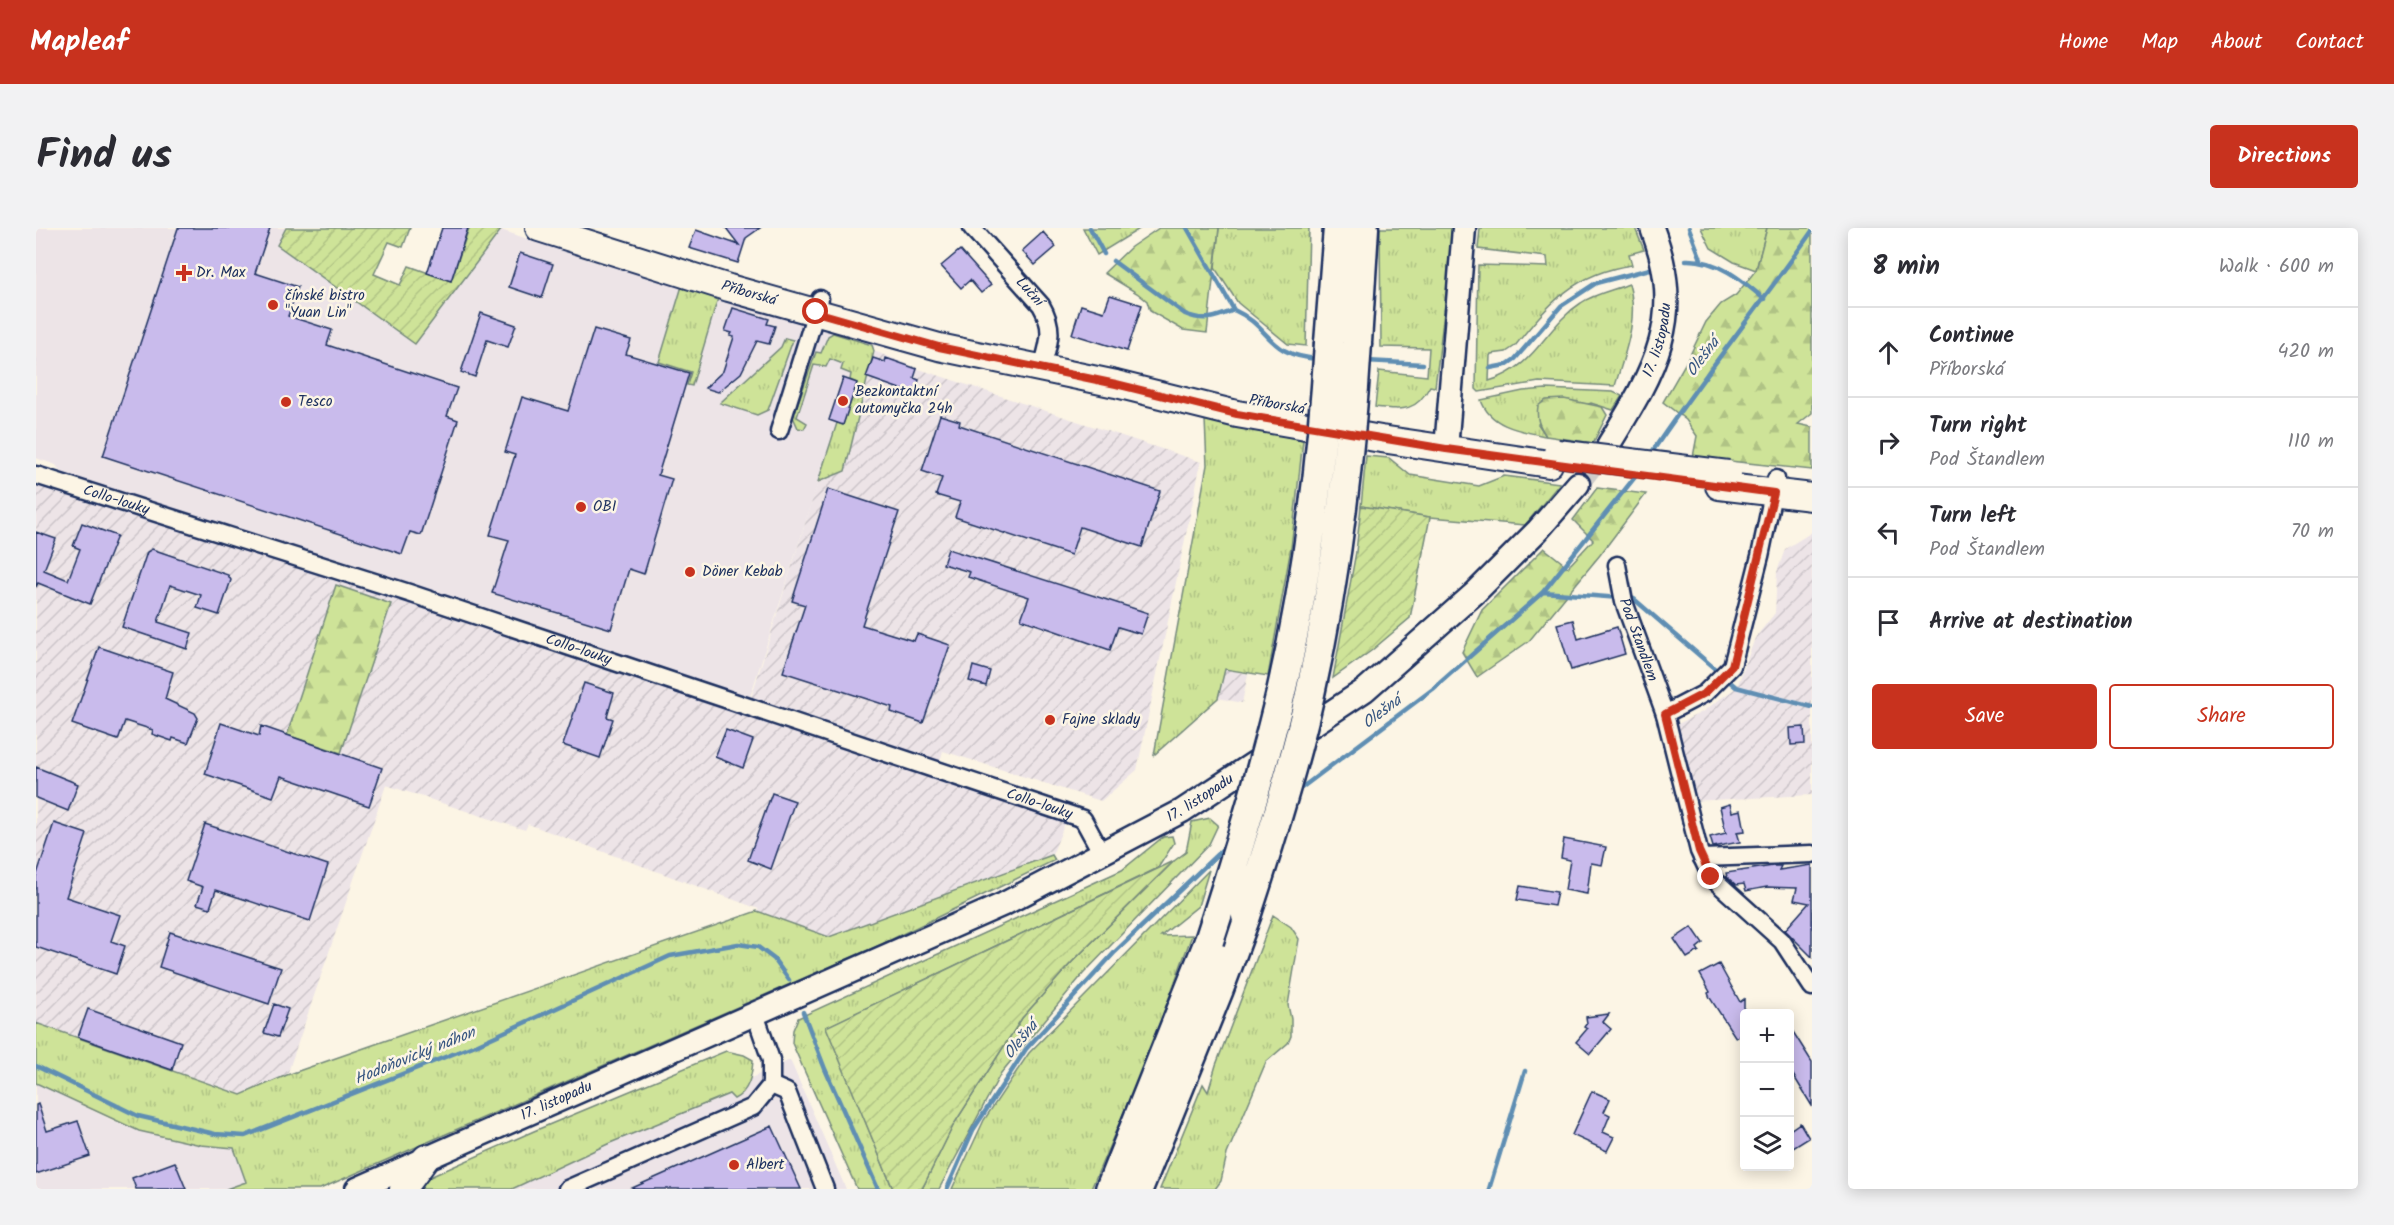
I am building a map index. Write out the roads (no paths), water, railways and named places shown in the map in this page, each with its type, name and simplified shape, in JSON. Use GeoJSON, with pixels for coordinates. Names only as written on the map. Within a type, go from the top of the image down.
{"type":"FeatureCollection","features":[{"type":"Feature","properties":{"kind":"highway"},"geometry":{"type":"LineString","coordinates":[[1110,1189],[1209,941],[1263,764],[1297,619],[1318,480],[1338,228]]}},
{"type":"Feature","properties":{"kind":"highway"},"geometry":{"type":"LineString","coordinates":[[1138,1189],[1204,1029],[1246,916],[1296,749],[1324,624],[1346,484],[1364,228]]}},
{"type":"Feature","properties":{"kind":"main road","name":"Příborská"},"geometry":{"type":"LineString","coordinates":[[539,228],[729,288],[1013,345],[1044,362],[1066,363],[1447,442],[1553,459],[1775,486],[1812,497]]}},
{"type":"Feature","properties":{"kind":"main road","name":"Příborská"},"geometry":{"type":"LineString","coordinates":[[579,228],[818,306]]}},
{"type":"Feature","properties":{"kind":"main road"},"geometry":{"type":"LineString","coordinates":[[1447,442],[1464,228]]}},
{"type":"Feature","properties":{"kind":"main road","name":"17. listopadu"},"geometry":{"type":"LineString","coordinates":[[1608,444],[1649,375],[1658,352],[1667,314],[1666,272],[1652,228]]}},
{"type":"Feature","properties":{"kind":"main road","name":"Příborská"},"geometry":{"type":"LineString","coordinates":[[1775,486],[1812,482]]}},
{"type":"Feature","properties":{"kind":"main road","name":"17. listopadu"},"geometry":{"type":"LineString","coordinates":[[357,1189],[1004,904],[1182,812],[1365,690],[1476,592],[1538,530],[1578,484]]}},
{"type":"Feature","properties":{"kind":"main road"},"geometry":{"type":"LineString","coordinates":[[403,1189],[426,1158]]}},
{"type":"Feature","properties":{"kind":"street","name":"Luční"},"geometry":{"type":"LineString","coordinates":[[972,228],[1041,305],[1049,319],[1050,331],[1044,362]]}},
{"type":"Feature","properties":{"kind":"street"},"geometry":{"type":"LineString","coordinates":[[778,431],[818,306]]}},
{"type":"Feature","properties":{"kind":"street","name":"Collo-louky"},"geometry":{"type":"LineString","coordinates":[[36,475],[409,593],[1083,819],[1101,852]]}},
{"type":"Feature","properties":{"kind":"street"},"geometry":{"type":"LineString","coordinates":[[1665,714],[1705,693],[1732,666],[1775,486]]}},
{"type":"Feature","properties":{"kind":"street","name":"Pod Štandlem"},"geometry":{"type":"LineString","coordinates":[[1617,565],[1623,602],[1665,714],[1702,858],[1711,877],[1782,941],[1812,987]]}},
{"type":"Feature","properties":{"kind":"street"},"geometry":{"type":"LineString","coordinates":[[1702,858],[1812,854]]}},
{"type":"Feature","properties":{"kind":"street"},"geometry":{"type":"LineString","coordinates":[[567,1189],[753,1107],[771,1085],[771,1060],[755,1014]]}},
{"type":"Feature","properties":{"kind":"street"},"geometry":{"type":"LineString","coordinates":[[771,1085],[787,1092],[825,1189]]}},
{"type":"Feature","properties":{"kind":"waterway"},"geometry":{"type":"LineString","coordinates":[[1090,228],[1104,254]]}},
{"type":"Feature","properties":{"kind":"waterway"},"geometry":{"type":"LineString","coordinates":[[1187,228],[1234,310]]}},
{"type":"Feature","properties":{"kind":"waterway"},"geometry":{"type":"LineString","coordinates":[[1689,228],[1701,259]]}},
{"type":"Feature","properties":{"kind":"waterway","name":"Olešná"},"geometry":{"type":"LineString","coordinates":[[1650,455],[1689,398],[1812,231]]}},
{"type":"Feature","properties":{"kind":"waterway"},"geometry":{"type":"LineString","coordinates":[[1686,260],[1719,267],[1738,278],[1764,299]]}},
{"type":"Feature","properties":{"kind":"waterway"},"geometry":{"type":"LineString","coordinates":[[1113,261],[1185,314],[1198,318],[1210,318],[1234,310],[1256,324],[1279,347],[1302,357],[1319,359]]}},
{"type":"Feature","properties":{"kind":"waterway"},"geometry":{"type":"LineString","coordinates":[[1490,368],[1506,365],[1515,359],[1561,306],[1596,283],[1650,269]]}},
{"type":"Feature","properties":{"kind":"waterway"},"geometry":{"type":"LineString","coordinates":[[1366,361],[1423,364]]}},
{"type":"Feature","properties":{"kind":"waterway","name":"Olešná"},"geometry":{"type":"LineString","coordinates":[[1296,792],[1433,689],[1543,592],[1639,472]]}},
{"type":"Feature","properties":{"kind":"waterway"},"geometry":{"type":"LineString","coordinates":[[1543,592],[1620,598]]}},
{"type":"Feature","properties":{"kind":"waterway"},"geometry":{"type":"LineString","coordinates":[[1628,598],[1634,599],[1736,687],[1812,707]]}},
{"type":"Feature","properties":{"kind":"waterway","name":"Olešná"},"geometry":{"type":"LineString","coordinates":[[947,1189],[973,1130],[1026,1049],[1115,952],[1228,844]]}},
{"type":"Feature","properties":{"kind":"waterway","name":"Hodoňovický náhon"},"geometry":{"type":"LineString","coordinates":[[36,1066],[138,1116],[215,1134],[245,1136],[478,1044],[670,956],[738,944],[758,947],[774,959],[789,980]]}},
{"type":"Feature","properties":{"kind":"waterway","name":"Hodoňovický náhon"},"geometry":{"type":"LineString","coordinates":[[803,1012],[825,1069],[878,1189]]}},
{"type":"Feature","properties":{"kind":"waterway"},"geometry":{"type":"LineString","coordinates":[[1489,1189],[1525,1071]]}},
{"type":"Feature","properties":{"kind":"tunnel"},"geometry":{"type":"LineString","coordinates":[[1578,484],[1608,445]]}},
{"type":"Feature","properties":{"kind":"place","name":"Dr. Max"},"geometry":{"type":"Point","coordinates":[184,273]}},
{"type":"Feature","properties":{"kind":"place","name":"čínské bistro \"Yuan Lin\""},"geometry":{"type":"Point","coordinates":[273,305]}},
{"type":"Feature","properties":{"kind":"place","name":"Bezkontaktní automyčka 24h"},"geometry":{"type":"Point","coordinates":[843,401]}},
{"type":"Feature","properties":{"kind":"place","name":"Tesco"},"geometry":{"type":"Point","coordinates":[286,402]}},
{"type":"Feature","properties":{"kind":"place","name":"OBI"},"geometry":{"type":"Point","coordinates":[581,507]}},
{"type":"Feature","properties":{"kind":"place","name":"Döner Kebab"},"geometry":{"type":"Point","coordinates":[690,572]}},
{"type":"Feature","properties":{"kind":"place","name":"Fajne sklady"},"geometry":{"type":"Point","coordinates":[1050,720]}},
{"type":"Feature","properties":{"kind":"place","name":"Albert"},"geometry":{"type":"Point","coordinates":[734,1165]}}]}
